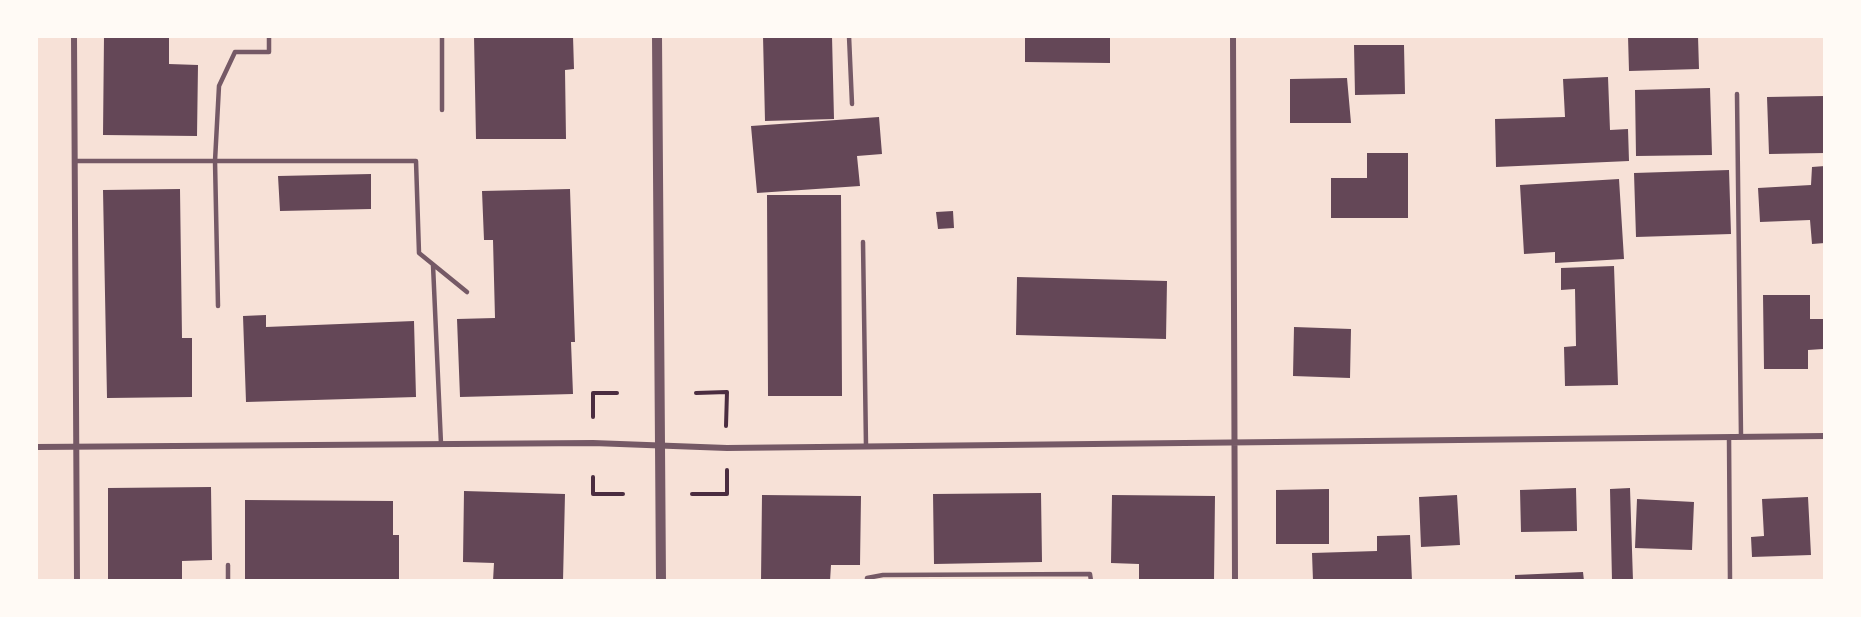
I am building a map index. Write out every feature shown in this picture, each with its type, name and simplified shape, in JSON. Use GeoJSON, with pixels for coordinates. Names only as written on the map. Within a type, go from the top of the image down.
{"type":"FeatureCollection","features":[{"type":"Feature","properties":{"kind":"street"},"geometry":{"type":"LineString","coordinates":[[74,36],[77,581]]}},
{"type":"Feature","properties":{"kind":"street"},"geometry":{"type":"LineString","coordinates":[[657,36],[661,581]]}},
{"type":"Feature","properties":{"kind":"street"},"geometry":{"type":"LineString","coordinates":[[1233,36],[1235,581]]}},
{"type":"Feature","properties":{"kind":"street"},"geometry":{"type":"LineString","coordinates":[[36,447],[593,443],[727,448],[1825,436]]}},
{"type":"Feature","properties":{"kind":"lane"},"geometry":{"type":"LineString","coordinates":[[218,306],[215,161],[219,86],[235,52],[269,52],[269,36]]}},
{"type":"Feature","properties":{"kind":"lane"},"geometry":{"type":"LineString","coordinates":[[442,36],[442,110]]}},
{"type":"Feature","properties":{"kind":"lane"},"geometry":{"type":"LineString","coordinates":[[849,36],[852,104]]}},
{"type":"Feature","properties":{"kind":"lane"},"geometry":{"type":"LineString","coordinates":[[1737,94],[1741,437]]}},
{"type":"Feature","properties":{"kind":"lane"},"geometry":{"type":"LineString","coordinates":[[75,161],[416,161],[419,252],[467,292]]}},
{"type":"Feature","properties":{"kind":"lane"},"geometry":{"type":"LineString","coordinates":[[863,242],[866,446]]}},
{"type":"Feature","properties":{"kind":"lane"},"geometry":{"type":"LineString","coordinates":[[434,264],[441,444]]}},
{"type":"Feature","properties":{"kind":"lane"},"geometry":{"type":"LineString","coordinates":[[1729,436],[1730,581]]}},
{"type":"Feature","properties":{"kind":"lane"},"geometry":{"type":"LineString","coordinates":[[228,565],[228,581]]}},
{"type":"Feature","properties":{"kind":"lane"},"geometry":{"type":"LineString","coordinates":[[867,581],[867,578],[884,575],[1067,574],[1090,574],[1091,581]]}},
{"type":"Feature","properties":{"kind":"path"},"geometry":{"type":"LineString","coordinates":[[593,417],[593,393],[617,393]]}},
{"type":"Feature","properties":{"kind":"path"},"geometry":{"type":"LineString","coordinates":[[696,393],[727,393],[726,426]]}},
{"type":"Feature","properties":{"kind":"path"},"geometry":{"type":"LineString","coordinates":[[692,494],[727,494],[727,466]]}},
{"type":"Feature","properties":{"kind":"path"},"geometry":{"type":"LineString","coordinates":[[593,477],[593,494],[623,494]]}},
{"type":"Feature","properties":{"kind":"building"},"geometry":{"type":"Polygon","coordinates":[[[104,36],[169,36],[169,64],[198,65],[197,136],[103,135],[104,36]]]}},
{"type":"Feature","properties":{"kind":"building"},"geometry":{"type":"Polygon","coordinates":[[[474,36],[573,36],[574,69],[565,70],[566,139],[476,139],[474,36]]]}},
{"type":"Feature","properties":{"kind":"building"},"geometry":{"type":"Polygon","coordinates":[[[763,36],[832,36],[834,119],[765,121],[763,36]]]}},
{"type":"Feature","properties":{"kind":"building"},"geometry":{"type":"Polygon","coordinates":[[[1025,36],[1110,36],[1110,63],[1025,62],[1025,36]]]}},
{"type":"Feature","properties":{"kind":"building"},"geometry":{"type":"Polygon","coordinates":[[[1628,36],[1698,36],[1699,69],[1629,71],[1628,36]]]}},
{"type":"Feature","properties":{"kind":"building"},"geometry":{"type":"Polygon","coordinates":[[[1354,45],[1404,45],[1405,94],[1355,95],[1354,45]]]}},
{"type":"Feature","properties":{"kind":"building"},"geometry":{"type":"Polygon","coordinates":[[[1608,77],[1610,130],[1628,129],[1629,161],[1496,167],[1495,119],[1565,117],[1563,79],[1608,77]]]}},
{"type":"Feature","properties":{"kind":"building"},"geometry":{"type":"Polygon","coordinates":[[[1347,78],[1351,123],[1290,123],[1290,79],[1347,78]]]}},
{"type":"Feature","properties":{"kind":"building"},"geometry":{"type":"Polygon","coordinates":[[[1710,88],[1712,155],[1636,156],[1635,90],[1710,88]]]}},
{"type":"Feature","properties":{"kind":"building"},"geometry":{"type":"Polygon","coordinates":[[[1825,96],[1825,153],[1769,154],[1767,97],[1825,96]]]}},
{"type":"Feature","properties":{"kind":"building"},"geometry":{"type":"Polygon","coordinates":[[[879,117],[882,154],[857,156],[860,186],[757,193],[751,126],[879,117]]]}},
{"type":"Feature","properties":{"kind":"building"},"geometry":{"type":"Polygon","coordinates":[[[1367,153],[1408,153],[1408,218],[1331,218],[1331,178],[1367,178],[1367,153]]]}},
{"type":"Feature","properties":{"kind":"building"},"geometry":{"type":"Polygon","coordinates":[[[1825,166],[1825,243],[1812,244],[1810,220],[1760,222],[1758,188],[1811,185],[1812,167],[1825,166]]]}},
{"type":"Feature","properties":{"kind":"building"},"geometry":{"type":"Polygon","coordinates":[[[1729,170],[1731,234],[1636,237],[1634,173],[1729,170]]]}},
{"type":"Feature","properties":{"kind":"building"},"geometry":{"type":"Polygon","coordinates":[[[371,174],[371,209],[280,211],[278,176],[371,174]]]}},
{"type":"Feature","properties":{"kind":"building"},"geometry":{"type":"Polygon","coordinates":[[[1619,179],[1624,259],[1555,263],[1555,252],[1524,254],[1520,185],[1619,179]]]}},
{"type":"Feature","properties":{"kind":"building"},"geometry":{"type":"Polygon","coordinates":[[[180,189],[182,338],[192,338],[192,397],[107,398],[103,190],[180,189]]]}},
{"type":"Feature","properties":{"kind":"building"},"geometry":{"type":"Polygon","coordinates":[[[570,189],[575,342],[571,342],[573,394],[460,397],[457,319],[495,318],[493,240],[484,240],[482,191],[570,189]]]}},
{"type":"Feature","properties":{"kind":"building"},"geometry":{"type":"Polygon","coordinates":[[[767,195],[841,195],[842,396],[768,396],[767,195]]]}},
{"type":"Feature","properties":{"kind":"building"},"geometry":{"type":"Polygon","coordinates":[[[953,211],[954,228],[938,229],[936,212],[953,211]]]}},
{"type":"Feature","properties":{"kind":"building"},"geometry":{"type":"Polygon","coordinates":[[[1614,266],[1618,385],[1565,386],[1564,347],[1576,346],[1575,289],[1561,290],[1561,268],[1614,266]]]}},
{"type":"Feature","properties":{"kind":"building"},"geometry":{"type":"Polygon","coordinates":[[[1017,277],[1167,281],[1166,339],[1016,335],[1017,277]]]}},
{"type":"Feature","properties":{"kind":"building"},"geometry":{"type":"Polygon","coordinates":[[[1763,295],[1810,295],[1810,319],[1823,319],[1823,349],[1808,350],[1808,369],[1764,369],[1763,295]]]}},
{"type":"Feature","properties":{"kind":"building"},"geometry":{"type":"Polygon","coordinates":[[[266,315],[266,327],[414,321],[416,397],[246,402],[243,316],[266,315]]]}},
{"type":"Feature","properties":{"kind":"building"},"geometry":{"type":"Polygon","coordinates":[[[1294,327],[1351,329],[1350,378],[1293,376],[1294,327]]]}},
{"type":"Feature","properties":{"kind":"building"},"geometry":{"type":"Polygon","coordinates":[[[211,487],[212,560],[182,561],[182,581],[108,581],[108,488],[211,487]]]}},
{"type":"Feature","properties":{"kind":"building"},"geometry":{"type":"Polygon","coordinates":[[[1576,488],[1577,531],[1521,532],[1520,490],[1576,488]]]}},
{"type":"Feature","properties":{"kind":"building"},"geometry":{"type":"Polygon","coordinates":[[[1630,488],[1633,581],[1612,581],[1610,489],[1630,488]]]}},
{"type":"Feature","properties":{"kind":"building"},"geometry":{"type":"Polygon","coordinates":[[[1329,489],[1329,544],[1276,544],[1276,490],[1329,489]]]}},
{"type":"Feature","properties":{"kind":"building"},"geometry":{"type":"Polygon","coordinates":[[[464,491],[565,494],[563,581],[493,581],[494,563],[463,562],[464,491]]]}},
{"type":"Feature","properties":{"kind":"building"},"geometry":{"type":"Polygon","coordinates":[[[1041,493],[1042,562],[934,564],[933,494],[1041,493]]]}},
{"type":"Feature","properties":{"kind":"building"},"geometry":{"type":"Polygon","coordinates":[[[762,495],[861,496],[860,565],[831,565],[830,581],[761,581],[762,495]]]}},
{"type":"Feature","properties":{"kind":"building"},"geometry":{"type":"Polygon","coordinates":[[[1112,495],[1215,496],[1214,581],[1139,581],[1139,564],[1111,563],[1112,495]]]}},
{"type":"Feature","properties":{"kind":"building"},"geometry":{"type":"Polygon","coordinates":[[[1457,495],[1460,545],[1421,547],[1419,497],[1457,495]]]}},
{"type":"Feature","properties":{"kind":"building"},"geometry":{"type":"Polygon","coordinates":[[[1808,497],[1811,555],[1752,557],[1751,537],[1764,536],[1762,499],[1808,497]]]}},
{"type":"Feature","properties":{"kind":"building"},"geometry":{"type":"Polygon","coordinates":[[[1637,499],[1694,502],[1692,550],[1635,548],[1637,499]]]}},
{"type":"Feature","properties":{"kind":"building"},"geometry":{"type":"Polygon","coordinates":[[[245,500],[393,501],[393,535],[399,535],[399,581],[245,581],[245,500]]]}},
{"type":"Feature","properties":{"kind":"building"},"geometry":{"type":"Polygon","coordinates":[[[1410,535],[1412,581],[1313,581],[1312,553],[1377,551],[1377,536],[1410,535]]]}},
{"type":"Feature","properties":{"kind":"building"},"geometry":{"type":"Polygon","coordinates":[[[1583,572],[1584,581],[1515,581],[1515,575],[1583,572]]]}}]}
